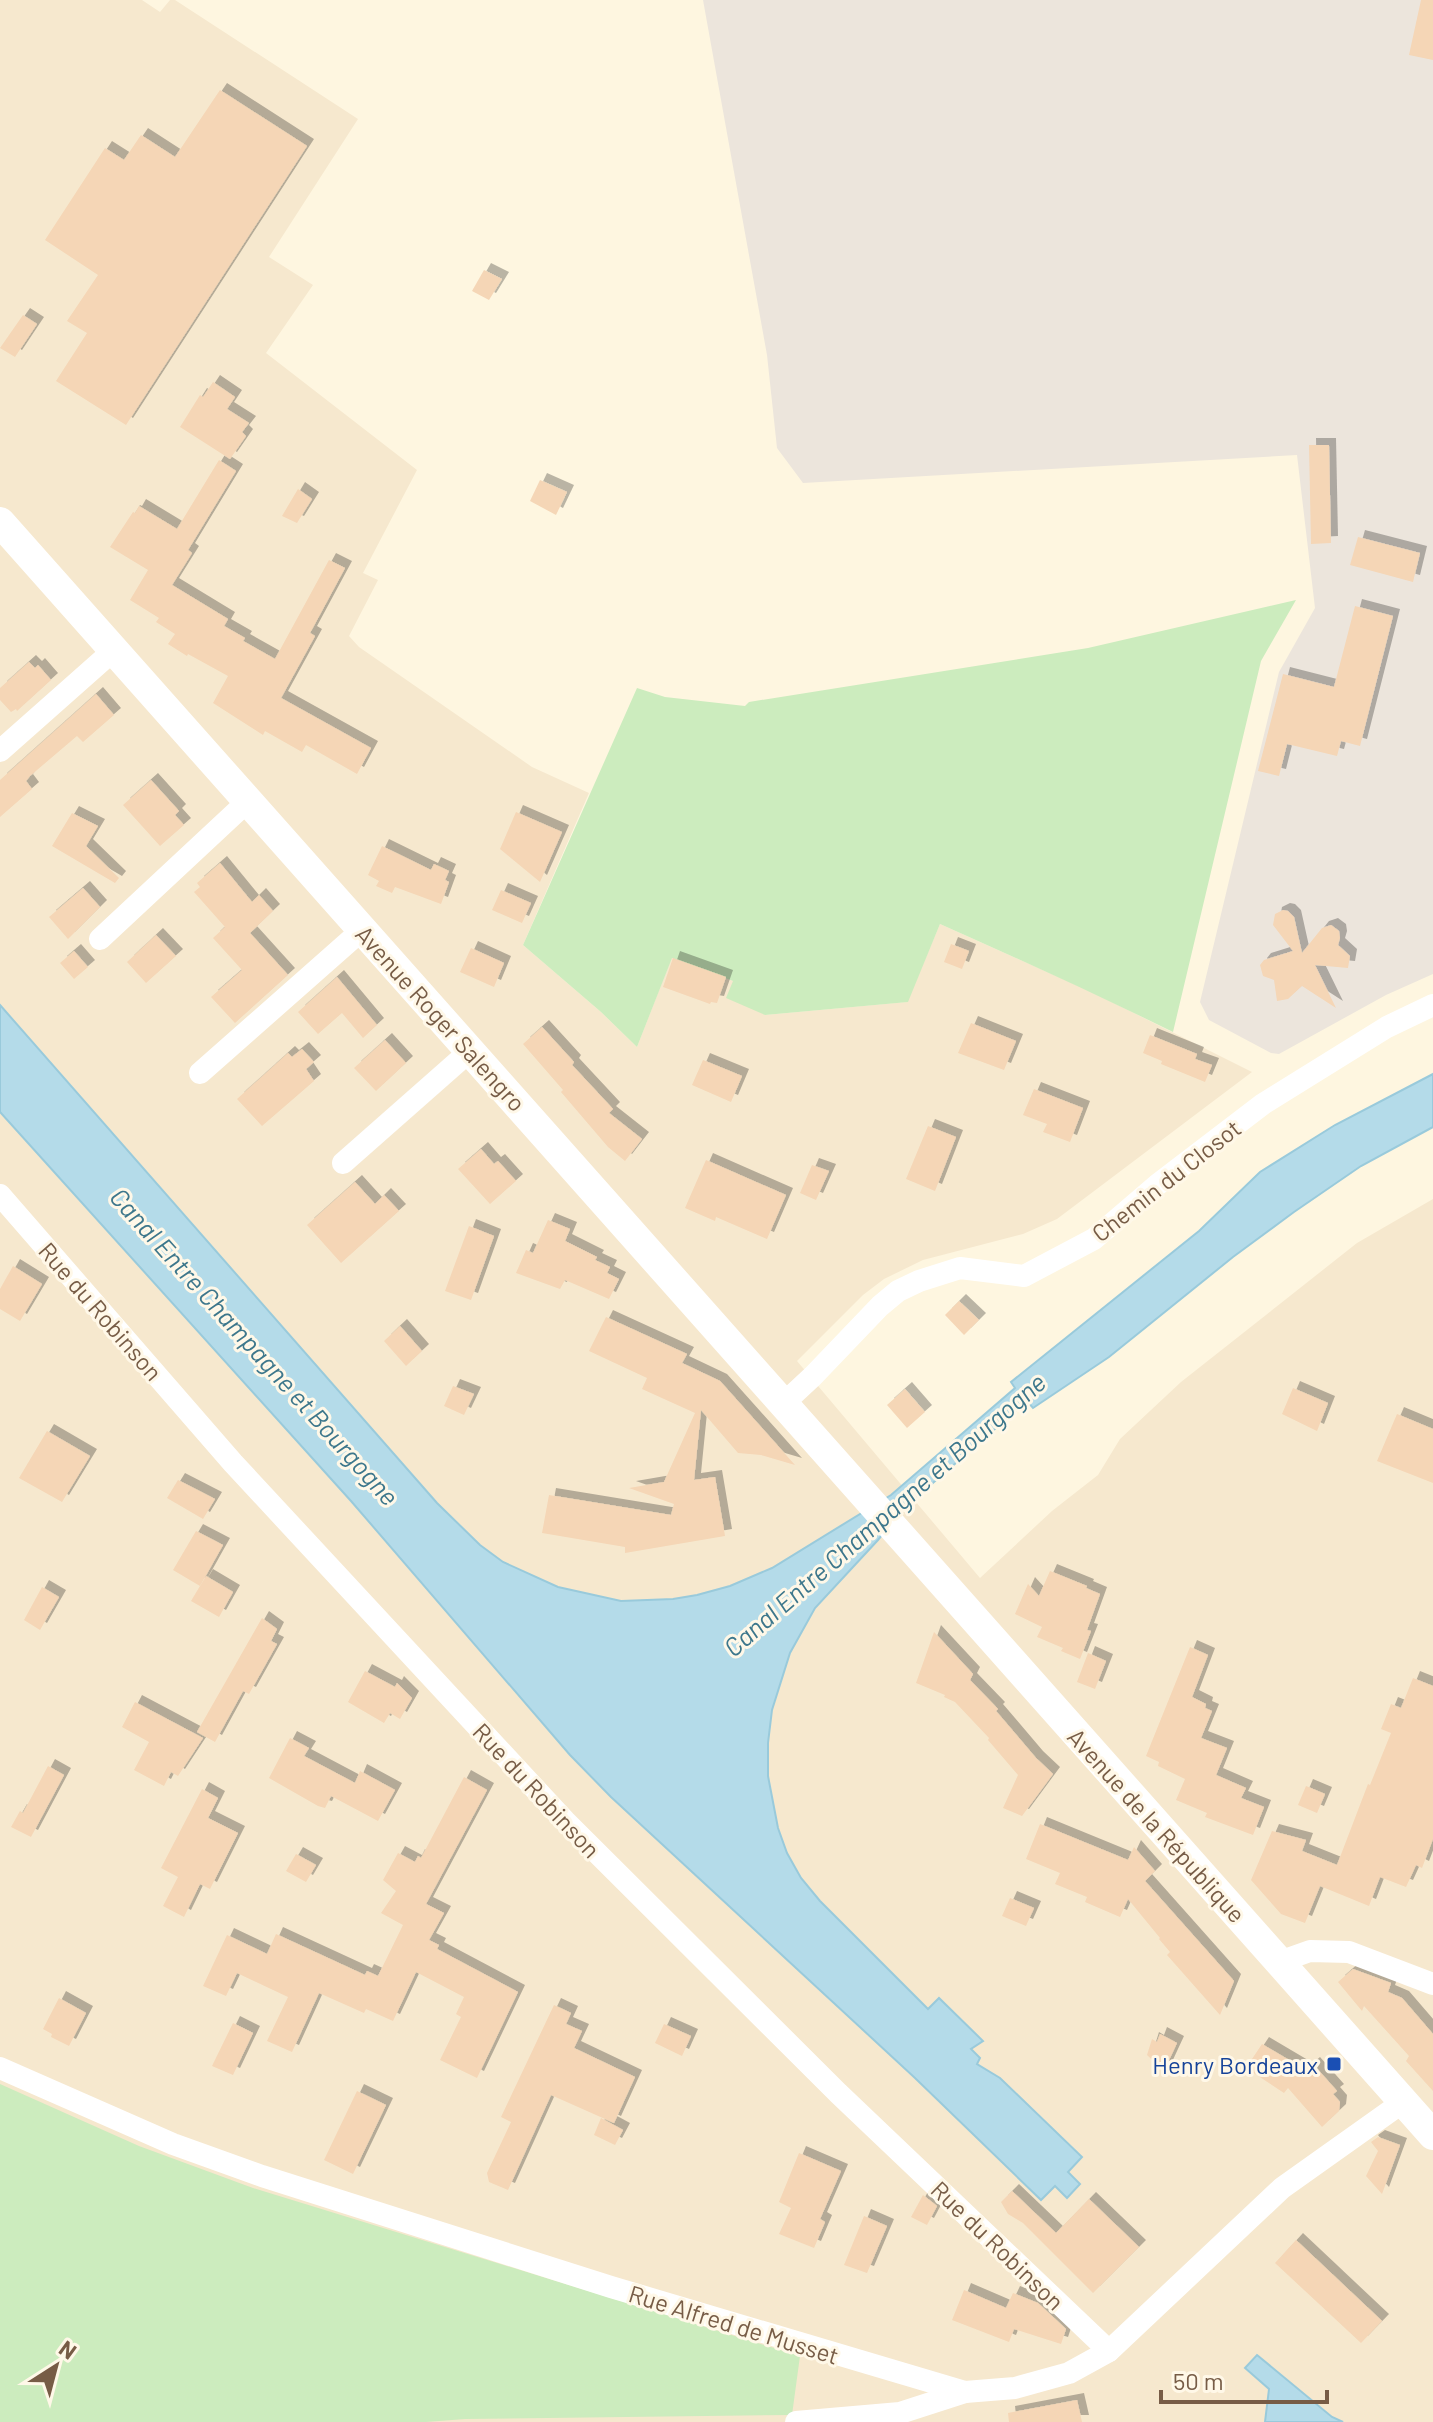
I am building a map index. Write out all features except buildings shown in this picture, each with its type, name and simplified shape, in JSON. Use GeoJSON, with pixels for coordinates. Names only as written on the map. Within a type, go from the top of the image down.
{"type":"FeatureCollection","features":[{"type":"Feature","properties":{"kind":"main road","name":"Avenue Roger Salengro"},"geometry":{"type":"LineString","coordinates":[[0,522],[881,1515]]}},
{"type":"Feature","properties":{"kind":"main road","name":"Avenue de la République"},"geometry":{"type":"LineString","coordinates":[[881,1515],[1433,2135]]}},
{"type":"Feature","properties":{"kind":"street"},"geometry":{"type":"LineString","coordinates":[[0,751],[114,650]]}},
{"type":"Feature","properties":{"kind":"street"},"geometry":{"type":"LineString","coordinates":[[100,939],[248,801]]}},
{"type":"Feature","properties":{"kind":"street"},"geometry":{"type":"LineString","coordinates":[[200,1073],[362,930]]}},
{"type":"Feature","properties":{"kind":"street","name":"Chemin du Closot"},"geometry":{"type":"LineString","coordinates":[[783,1404],[898,1291],[960,1268],[1024,1276],[1094,1239],[1157,1185],[1263,1104],[1387,1027],[1433,1005]]}},
{"type":"Feature","properties":{"kind":"street"},"geometry":{"type":"LineString","coordinates":[[343,1163],[470,1051]]}},
{"type":"Feature","properties":{"kind":"street","name":"Rue du Robinson"},"geometry":{"type":"LineString","coordinates":[[0,1195],[233,1463],[565,1821],[838,2093],[1109,2351]]}},
{"type":"Feature","properties":{"kind":"street"},"geometry":{"type":"LineString","coordinates":[[1279,1962],[1310,1951],[1349,1952],[1433,1984]]}},
{"type":"Feature","properties":{"kind":"street","name":"Rue Alfred de Musset"},"geometry":{"type":"LineString","coordinates":[[0,2068],[173,2144],[262,2176],[611,2287],[965,2392],[1015,2388],[1069,2373],[1109,2351],[1282,2188],[1403,2102]]}},
{"type":"Feature","properties":{"kind":"street"},"geometry":{"type":"LineString","coordinates":[[796,2422],[900,2413],[965,2392]]}},
{"type":"Feature","properties":{"kind":"shaded area"},"geometry":{"type":"Polygon","coordinates":[[[0,0],[142,0],[160,12],[170,0],[175,0],[358,119],[269,257],[313,285],[266,353],[417,470],[363,573],[378,580],[349,636],[359,647],[532,767],[589,793],[523,945],[637,1047],[672,957],[733,981],[765,1015],[907,1002],[940,924],[1092,992],[1252,1072],[1057,1219],[1023,1234],[923,1260],[884,1279],[863,1295],[797,1361],[980,1578],[1052,1511],[1098,1475],[1120,1439],[1181,1382],[1357,1243],[1433,1199],[1433,2422],[0,2422],[0,0]]]}},
{"type":"Feature","properties":{"kind":"shaded area"},"geometry":{"type":"Polygon","coordinates":[[[703,0],[1433,0],[1433,974],[1386,995],[1279,1054],[1271,1053],[1209,1020],[1200,1002],[1279,672],[1315,608],[1297,455],[803,483],[777,448],[767,355],[703,0]]]}},
{"type":"Feature","properties":{"kind":"green space"},"geometry":{"type":"Polygon","coordinates":[[[1296,600],[1261,661],[1173,1032],[940,924],[908,1002],[765,1015],[726,998],[733,981],[672,958],[637,1047],[523,945],[637,688],[665,697],[745,706],[749,702],[1088,648],[1296,600]]]}},
{"type":"Feature","properties":{"kind":"green space"},"geometry":{"type":"Polygon","coordinates":[[[0,2084],[139,2146],[253,2188],[800,2356],[792,2415],[426,2422],[0,2422],[0,2084]]]}},
{"type":"Feature","properties":{"kind":"water","name":"Canal Entre Champagne et Bourgogne"},"geometry":{"type":"Polygon","coordinates":[[[0,1005],[437,1503],[480,1545],[503,1562],[558,1587],[621,1601],[673,1599],[730,1586],[772,1568],[891,1495],[1015,1388],[1011,1382],[1199,1231],[1260,1172],[1335,1125],[1433,1074],[1433,1127],[1361,1166],[1294,1212],[1109,1357],[1033,1408],[1027,1401],[903,1509],[815,1608],[790,1653],[772,1710],[768,1743],[768,1776],[778,1828],[787,1853],[801,1878],[820,1901],[928,2009],[939,1998],[983,2041],[971,2049],[980,2058],[977,2064],[1000,2078],[1082,2157],[1068,2172],[1080,2184],[1067,2198],[1055,2186],[1041,2200],[570,1755],[351,1501],[0,1112],[0,1005]]]}},
{"type":"Feature","properties":{"kind":"water"},"geometry":{"type":"Polygon","coordinates":[[[1257,2355],[1332,2417],[1343,2422],[1265,2422],[1269,2389],[1245,2368],[1257,2355]]]}},
{"type":"Feature","properties":{"kind":"place","name":"Henry Bordeaux"},"geometry":{"type":"Point","coordinates":[1334,2064]}}]}
